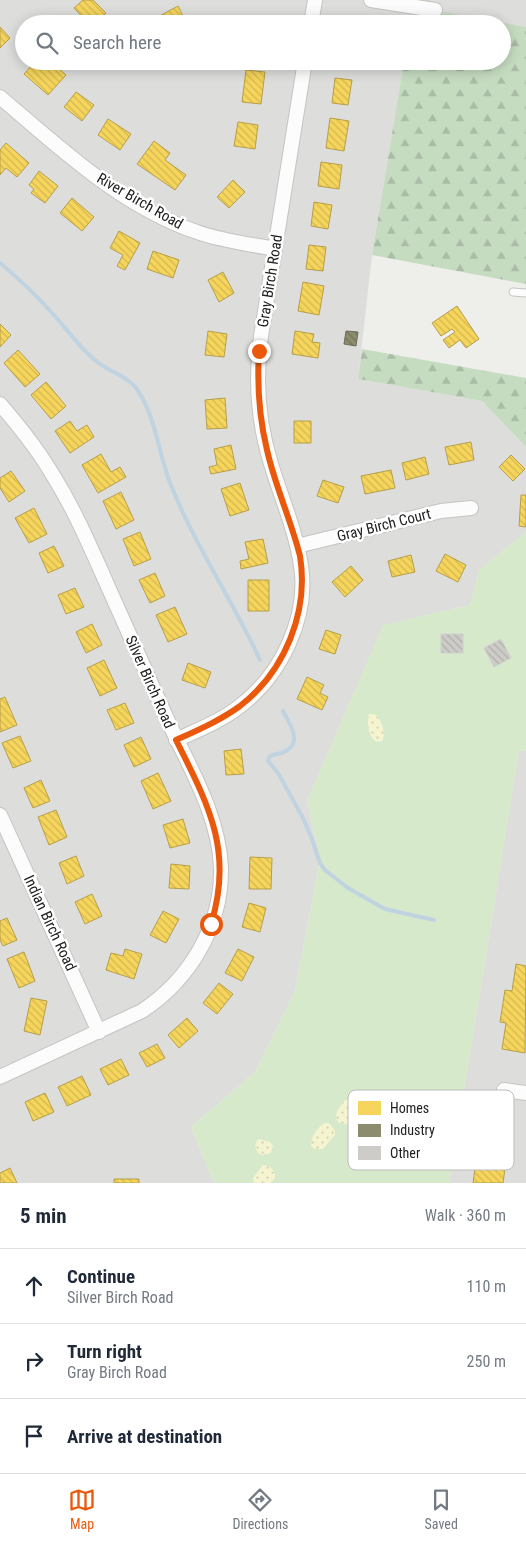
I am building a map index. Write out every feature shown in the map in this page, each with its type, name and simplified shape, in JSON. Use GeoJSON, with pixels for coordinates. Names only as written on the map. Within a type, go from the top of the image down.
{"type":"FeatureCollection","features":[{"type":"Feature","properties":{"kind":"street"},"geometry":{"type":"LineString","coordinates":[[313,15],[315,0]]}},
{"type":"Feature","properties":{"kind":"street"},"geometry":{"type":"LineString","coordinates":[[371,0],[435,10]]}},
{"type":"Feature","properties":{"kind":"street","name":"Gray Birch Road"},"geometry":{"type":"LineString","coordinates":[[176,740],[212,723],[241,705],[272,673],[290,639],[302,597],[302,568],[297,546],[267,451],[258,393],[259,351],[304,70]]}},
{"type":"Feature","properties":{"kind":"street","name":"River Birch Road"},"geometry":{"type":"LineString","coordinates":[[0,97],[99,180],[144,207],[199,233],[275,249]]}},
{"type":"Feature","properties":{"kind":"street","name":"Silver Birch Road"},"geometry":{"type":"LineString","coordinates":[[0,404],[37,450],[72,507],[202,794],[214,825],[221,869],[215,910],[200,950],[174,985],[142,1011],[0,1076]]}},
{"type":"Feature","properties":{"kind":"street","name":"Gray Birch Court"},"geometry":{"type":"LineString","coordinates":[[297,546],[441,511],[471,508]]}},
{"type":"Feature","properties":{"kind":"street","name":"Indian Birch Road"},"geometry":{"type":"LineString","coordinates":[[0,815],[99,1032]]}},
{"type":"Feature","properties":{"kind":"lane"},"geometry":{"type":"LineString","coordinates":[[513,292],[526,293]]}},
{"type":"Feature","properties":{"kind":"shaded area"},"geometry":{"type":"Polygon","coordinates":[[[0,0],[526,0],[526,27],[511,25],[511,15],[446,15],[412,10],[411,15],[15,15],[15,70],[403,70],[372,255],[358,379],[482,401],[526,447],[526,532],[479,570],[470,605],[383,626],[307,801],[320,859],[295,991],[255,1072],[191,1127],[214,1183],[0,1183],[0,0]]]}},
{"type":"Feature","properties":{"kind":"shaded area"},"geometry":{"type":"Polygon","coordinates":[[[526,532],[526,751],[519,750],[464,1090],[348,1090],[348,1170],[451,1170],[449,1183],[214,1183],[191,1127],[255,1072],[295,991],[320,859],[307,801],[383,625],[470,605],[479,570],[526,532]]]}},
{"type":"Feature","properties":{"kind":"shaded area"},"geometry":{"type":"Polygon","coordinates":[[[519,750],[526,751],[526,1183],[449,1183],[451,1170],[514,1170],[514,1090],[464,1090],[519,750]]]}},
{"type":"Feature","properties":{"kind":"green space"},"geometry":{"type":"Polygon","coordinates":[[[414,0],[430,0],[429,9],[461,15],[412,15],[414,0]]]}},
{"type":"Feature","properties":{"kind":"green space"},"geometry":{"type":"Polygon","coordinates":[[[511,24],[526,27],[526,284],[372,255],[403,70],[511,70],[511,24]]]}},
{"type":"Feature","properties":{"kind":"green space"},"geometry":{"type":"Polygon","coordinates":[[[362,349],[526,378],[526,447],[482,401],[358,379],[362,349]]]}},
{"type":"Feature","properties":{"kind":"sand"},"geometry":{"type":"Polygon","coordinates":[[[369,714],[375,714],[381,723],[384,736],[380,742],[373,739],[370,732],[368,725],[369,714]]]}},
{"type":"Feature","properties":{"kind":"sand"},"geometry":{"type":"Polygon","coordinates":[[[345,1100],[348,1100],[348,1123],[343,1124],[336,1119],[337,1111],[345,1100]]]}},
{"type":"Feature","properties":{"kind":"sand"},"geometry":{"type":"Polygon","coordinates":[[[329,1123],[335,1131],[335,1135],[323,1149],[314,1149],[311,1146],[313,1136],[319,1127],[329,1123]]]}},
{"type":"Feature","properties":{"kind":"sand"},"geometry":{"type":"Polygon","coordinates":[[[259,1139],[270,1142],[273,1146],[271,1153],[262,1155],[258,1153],[255,1146],[259,1139]]]}},
{"type":"Feature","properties":{"kind":"sand"},"geometry":{"type":"Polygon","coordinates":[[[263,1165],[272,1169],[275,1178],[271,1183],[254,1183],[253,1178],[263,1165]]]}},
{"type":"Feature","properties":{"kind":"building: Homes"},"geometry":{"type":"Polygon","coordinates":[[[83,0],[93,0],[106,13],[104,15],[81,15],[74,8],[83,0]]]}},
{"type":"Feature","properties":{"kind":"building: Homes"},"geometry":{"type":"Polygon","coordinates":[[[178,6],[182,15],[162,15],[178,6]]]}},
{"type":"Feature","properties":{"kind":"building: Homes"},"geometry":{"type":"Polygon","coordinates":[[[0,27],[10,38],[0,48],[0,27]]]}},
{"type":"Feature","properties":{"kind":"building: Homes"},"geometry":{"type":"Polygon","coordinates":[[[28,70],[60,70],[66,75],[48,95],[24,74],[28,70]]]}},
{"type":"Feature","properties":{"kind":"building: Homes"},"geometry":{"type":"Polygon","coordinates":[[[246,70],[265,72],[261,104],[242,102],[246,70]]]}},
{"type":"Feature","properties":{"kind":"building: Homes"},"geometry":{"type":"Polygon","coordinates":[[[335,78],[352,80],[348,105],[332,103],[335,78]]]}},
{"type":"Feature","properties":{"kind":"building: Homes"},"geometry":{"type":"Polygon","coordinates":[[[76,92],[94,105],[82,121],[64,107],[76,92]]]}},
{"type":"Feature","properties":{"kind":"building: Homes"},"geometry":{"type":"Polygon","coordinates":[[[330,118],[349,121],[344,151],[326,148],[330,118]]]}},
{"type":"Feature","properties":{"kind":"building: Homes"},"geometry":{"type":"Polygon","coordinates":[[[108,119],[131,134],[120,150],[98,135],[108,119]]]}},
{"type":"Feature","properties":{"kind":"building: Homes"},"geometry":{"type":"Polygon","coordinates":[[[238,122],[258,125],[255,149],[234,146],[238,122]]]}},
{"type":"Feature","properties":{"kind":"building: Homes"},"geometry":{"type":"Polygon","coordinates":[[[154,141],[170,153],[165,160],[186,175],[175,190],[137,164],[154,141]]]}},
{"type":"Feature","properties":{"kind":"building: Homes"},"geometry":{"type":"Polygon","coordinates":[[[6,143],[29,163],[17,177],[6,168],[0,175],[0,150],[6,143]]]}},
{"type":"Feature","properties":{"kind":"building: Homes"},"geometry":{"type":"Polygon","coordinates":[[[321,162],[342,165],[339,189],[318,186],[321,162]]]}},
{"type":"Feature","properties":{"kind":"building: Homes"},"geometry":{"type":"Polygon","coordinates":[[[39,171],[58,186],[45,203],[31,193],[34,189],[29,185],[39,171]]]}},
{"type":"Feature","properties":{"kind":"building: Homes"},"geometry":{"type":"Polygon","coordinates":[[[233,180],[245,192],[229,208],[217,197],[233,180]]]}},
{"type":"Feature","properties":{"kind":"building: Homes"},"geometry":{"type":"Polygon","coordinates":[[[72,198],[94,217],[82,231],[60,213],[72,198]]]}},
{"type":"Feature","properties":{"kind":"building: Homes"},"geometry":{"type":"Polygon","coordinates":[[[314,202],[332,205],[328,229],[311,226],[314,202]]]}},
{"type":"Feature","properties":{"kind":"building: Homes"},"geometry":{"type":"Polygon","coordinates":[[[119,231],[140,243],[125,270],[117,266],[123,255],[110,248],[119,231]]]}},
{"type":"Feature","properties":{"kind":"building: Homes"},"geometry":{"type":"Polygon","coordinates":[[[309,245],[326,247],[323,271],[306,269],[309,245]]]}},
{"type":"Feature","properties":{"kind":"building: Homes"},"geometry":{"type":"Polygon","coordinates":[[[153,251],[179,260],[173,278],[147,269],[153,251]]]}},
{"type":"Feature","properties":{"kind":"building: Homes"},"geometry":{"type":"Polygon","coordinates":[[[223,272],[234,293],[219,302],[208,280],[223,272]]]}},
{"type":"Feature","properties":{"kind":"building: Homes"},"geometry":{"type":"Polygon","coordinates":[[[303,282],[324,286],[319,315],[298,311],[303,282]]]}},
{"type":"Feature","properties":{"kind":"building: Homes"},"geometry":{"type":"Polygon","coordinates":[[[457,306],[479,339],[466,348],[460,340],[449,348],[443,340],[455,332],[452,329],[441,336],[432,323],[457,306]]]}},
{"type":"Feature","properties":{"kind":"building: Homes"},"geometry":{"type":"Polygon","coordinates":[[[0,324],[11,335],[0,347],[0,324]]]}},
{"type":"Feature","properties":{"kind":"building: Homes"},"geometry":{"type":"Polygon","coordinates":[[[208,331],[227,334],[224,357],[205,355],[208,331]]]}},
{"type":"Feature","properties":{"kind":"building: Homes"},"geometry":{"type":"Polygon","coordinates":[[[295,331],[314,334],[312,342],[320,343],[318,358],[292,354],[295,331]]]}},
{"type":"Feature","properties":{"kind":"building: Homes"},"geometry":{"type":"Polygon","coordinates":[[[18,350],[40,374],[25,387],[4,363],[18,350]]]}},
{"type":"Feature","properties":{"kind":"building: Homes"},"geometry":{"type":"Polygon","coordinates":[[[46,382],[66,406],[51,419],[31,395],[46,382]]]}},
{"type":"Feature","properties":{"kind":"building: Homes"},"geometry":{"type":"Polygon","coordinates":[[[225,398],[227,428],[207,429],[205,400],[225,398]]]}},
{"type":"Feature","properties":{"kind":"building: Homes"},"geometry":{"type":"Polygon","coordinates":[[[70,421],[77,431],[87,425],[94,437],[70,453],[55,431],[70,421]]]}},
{"type":"Feature","properties":{"kind":"building: Homes"},"geometry":{"type":"Polygon","coordinates":[[[294,421],[311,421],[311,443],[294,443],[294,421]]]}},
{"type":"Feature","properties":{"kind":"building: Homes"},"geometry":{"type":"Polygon","coordinates":[[[471,442],[474,460],[449,465],[445,447],[471,442]]]}},
{"type":"Feature","properties":{"kind":"building: Homes"},"geometry":{"type":"Polygon","coordinates":[[[231,445],[236,469],[211,474],[209,467],[217,465],[214,449],[231,445]]]}},
{"type":"Feature","properties":{"kind":"building: Homes"},"geometry":{"type":"Polygon","coordinates":[[[101,454],[111,472],[120,467],[126,477],[98,493],[82,465],[101,454]]]}},
{"type":"Feature","properties":{"kind":"building: Homes"},"geometry":{"type":"Polygon","coordinates":[[[511,455],[525,469],[513,481],[499,467],[511,455]]]}},
{"type":"Feature","properties":{"kind":"building: Homes"},"geometry":{"type":"Polygon","coordinates":[[[425,457],[429,474],[406,480],[402,463],[425,457]]]}},
{"type":"Feature","properties":{"kind":"building: Homes"},"geometry":{"type":"Polygon","coordinates":[[[391,470],[395,488],[365,494],[361,476],[391,470]]]}},
{"type":"Feature","properties":{"kind":"building: Homes"},"geometry":{"type":"Polygon","coordinates":[[[11,471],[25,491],[9,502],[0,488],[0,478],[11,471]]]}},
{"type":"Feature","properties":{"kind":"building: Homes"},"geometry":{"type":"Polygon","coordinates":[[[323,480],[344,487],[338,503],[317,496],[323,480]]]}},
{"type":"Feature","properties":{"kind":"building: Homes"},"geometry":{"type":"Polygon","coordinates":[[[240,483],[249,510],[230,516],[221,489],[240,483]]]}},
{"type":"Feature","properties":{"kind":"building: Homes"},"geometry":{"type":"Polygon","coordinates":[[[121,492],[134,520],[116,529],[103,501],[121,492]]]}},
{"type":"Feature","properties":{"kind":"building: Homes"},"geometry":{"type":"Polygon","coordinates":[[[521,495],[526,495],[526,527],[519,526],[521,495]]]}},
{"type":"Feature","properties":{"kind":"building: Homes"},"geometry":{"type":"Polygon","coordinates":[[[34,508],[47,534],[29,543],[15,518],[34,508]]]}},
{"type":"Feature","properties":{"kind":"building: Homes"},"geometry":{"type":"Polygon","coordinates":[[[140,532],[151,559],[134,566],[123,539],[140,532]]]}},
{"type":"Feature","properties":{"kind":"building: Homes"},"geometry":{"type":"Polygon","coordinates":[[[263,539],[268,563],[241,569],[240,561],[249,559],[245,542],[263,539]]]}},
{"type":"Feature","properties":{"kind":"building: Homes"},"geometry":{"type":"Polygon","coordinates":[[[54,546],[64,566],[48,573],[39,553],[54,546]]]}},
{"type":"Feature","properties":{"kind":"building: Homes"},"geometry":{"type":"Polygon","coordinates":[[[445,554],[466,565],[458,582],[436,571],[445,554]]]}},
{"type":"Feature","properties":{"kind":"building: Homes"},"geometry":{"type":"Polygon","coordinates":[[[411,555],[415,572],[392,577],[388,561],[411,555]]]}},
{"type":"Feature","properties":{"kind":"building: Homes"},"geometry":{"type":"Polygon","coordinates":[[[351,566],[363,580],[345,597],[332,582],[351,566]]]}},
{"type":"Feature","properties":{"kind":"building: Homes"},"geometry":{"type":"Polygon","coordinates":[[[155,573],[165,596],[150,603],[139,580],[155,573]]]}},
{"type":"Feature","properties":{"kind":"building: Homes"},"geometry":{"type":"Polygon","coordinates":[[[248,580],[269,580],[269,611],[248,611],[248,580]]]}},
{"type":"Feature","properties":{"kind":"building: Homes"},"geometry":{"type":"Polygon","coordinates":[[[75,588],[84,607],[66,614],[58,595],[75,588]]]}},
{"type":"Feature","properties":{"kind":"building: Homes"},"geometry":{"type":"Polygon","coordinates":[[[175,607],[187,634],[168,642],[156,615],[175,607]]]}},
{"type":"Feature","properties":{"kind":"building: Homes"},"geometry":{"type":"Polygon","coordinates":[[[92,624],[102,645],[86,653],[76,632],[92,624]]]}},
{"type":"Feature","properties":{"kind":"building: Homes"},"geometry":{"type":"Polygon","coordinates":[[[326,630],[341,635],[335,654],[319,649],[326,630]]]}},
{"type":"Feature","properties":{"kind":"building: Homes"},"geometry":{"type":"Polygon","coordinates":[[[104,660],[117,688],[100,696],[87,668],[104,660]]]}},
{"type":"Feature","properties":{"kind":"building: Homes"},"geometry":{"type":"Polygon","coordinates":[[[188,663],[211,672],[205,688],[182,680],[188,663]]]}},
{"type":"Feature","properties":{"kind":"building: Homes"},"geometry":{"type":"Polygon","coordinates":[[[307,677],[324,685],[320,693],[328,697],[322,710],[297,699],[307,677]]]}},
{"type":"Feature","properties":{"kind":"building: Homes"},"geometry":{"type":"Polygon","coordinates":[[[5,697],[17,725],[0,732],[0,699],[5,697]]]}},
{"type":"Feature","properties":{"kind":"building: Homes"},"geometry":{"type":"Polygon","coordinates":[[[125,703],[134,723],[116,730],[107,710],[125,703]]]}},
{"type":"Feature","properties":{"kind":"building: Homes"},"geometry":{"type":"Polygon","coordinates":[[[20,736],[31,761],[13,768],[2,743],[20,736]]]}},
{"type":"Feature","properties":{"kind":"building: Homes"},"geometry":{"type":"Polygon","coordinates":[[[141,737],[151,759],[134,767],[124,745],[141,737]]]}},
{"type":"Feature","properties":{"kind":"building: Homes"},"geometry":{"type":"Polygon","coordinates":[[[241,749],[244,774],[226,775],[224,751],[241,749]]]}},
{"type":"Feature","properties":{"kind":"building: Homes"},"geometry":{"type":"Polygon","coordinates":[[[158,773],[171,801],[153,809],[141,781],[158,773]]]}},
{"type":"Feature","properties":{"kind":"building: Homes"},"geometry":{"type":"Polygon","coordinates":[[[41,780],[50,801],[33,808],[24,788],[41,780]]]}},
{"type":"Feature","properties":{"kind":"building: Homes"},"geometry":{"type":"Polygon","coordinates":[[[56,810],[67,837],[49,845],[38,817],[56,810]]]}},
{"type":"Feature","properties":{"kind":"building: Homes"},"geometry":{"type":"Polygon","coordinates":[[[183,819],[190,843],[170,848],[163,825],[183,819]]]}},
{"type":"Feature","properties":{"kind":"building: Homes"},"geometry":{"type":"Polygon","coordinates":[[[76,856],[84,876],[67,884],[59,863],[76,856]]]}},
{"type":"Feature","properties":{"kind":"building: Homes"},"geometry":{"type":"Polygon","coordinates":[[[250,857],[272,858],[271,889],[249,889],[250,857]]]}},
{"type":"Feature","properties":{"kind":"building: Homes"},"geometry":{"type":"Polygon","coordinates":[[[171,864],[190,866],[189,889],[169,888],[171,864]]]}},
{"type":"Feature","properties":{"kind":"building: Homes"},"geometry":{"type":"Polygon","coordinates":[[[92,894],[102,916],[85,924],[75,902],[92,894]]]}},
{"type":"Feature","properties":{"kind":"building: Homes"},"geometry":{"type":"Polygon","coordinates":[[[249,903],[266,908],[260,932],[242,927],[249,903]]]}},
{"type":"Feature","properties":{"kind":"building: Homes"},"geometry":{"type":"Polygon","coordinates":[[[163,911],[179,919],[166,943],[150,935],[163,911]]]}},
{"type":"Feature","properties":{"kind":"building: Homes"},"geometry":{"type":"Polygon","coordinates":[[[7,918],[17,940],[3,946],[0,940],[0,921],[7,918]]]}},
{"type":"Feature","properties":{"kind":"building: Homes"},"geometry":{"type":"Polygon","coordinates":[[[125,949],[142,954],[134,979],[106,970],[111,953],[123,956],[125,949]]]}},
{"type":"Feature","properties":{"kind":"building: Homes"},"geometry":{"type":"Polygon","coordinates":[[[238,949],[254,957],[242,981],[225,973],[238,949]]]}},
{"type":"Feature","properties":{"kind":"building: Homes"},"geometry":{"type":"Polygon","coordinates":[[[24,952],[35,981],[19,988],[7,959],[24,952]]]}},
{"type":"Feature","properties":{"kind":"building: Homes"},"geometry":{"type":"Polygon","coordinates":[[[516,964],[526,966],[525,1053],[502,1049],[506,1023],[500,1022],[505,990],[512,991],[516,964]]]}},
{"type":"Feature","properties":{"kind":"building: Homes"},"geometry":{"type":"Polygon","coordinates":[[[219,983],[233,994],[217,1014],[203,1003],[219,983]]]}},
{"type":"Feature","properties":{"kind":"building: Homes"},"geometry":{"type":"Polygon","coordinates":[[[31,998],[47,1001],[40,1035],[24,1031],[31,998]]]}},
{"type":"Feature","properties":{"kind":"building: Homes"},"geometry":{"type":"Polygon","coordinates":[[[187,1018],[198,1031],[179,1048],[168,1035],[187,1018]]]}},
{"type":"Feature","properties":{"kind":"building: Homes"},"geometry":{"type":"Polygon","coordinates":[[[157,1044],[165,1058],[147,1067],[139,1053],[157,1044]]]}},
{"type":"Feature","properties":{"kind":"building: Homes"},"geometry":{"type":"Polygon","coordinates":[[[121,1059],[129,1075],[108,1085],[100,1069],[121,1059]]]}},
{"type":"Feature","properties":{"kind":"building: Homes"},"geometry":{"type":"Polygon","coordinates":[[[82,1076],[91,1095],[67,1106],[58,1087],[82,1076]]]}},
{"type":"Feature","properties":{"kind":"building: Homes"},"geometry":{"type":"Polygon","coordinates":[[[45,1093],[54,1112],[33,1121],[25,1102],[45,1093]]]}},
{"type":"Feature","properties":{"kind":"building: Homes"},"geometry":{"type":"Polygon","coordinates":[[[10,1168],[17,1183],[0,1183],[0,1173],[10,1168]]]}},
{"type":"Feature","properties":{"kind":"building: Homes"},"geometry":{"type":"Polygon","coordinates":[[[475,1170],[505,1170],[503,1183],[473,1183],[475,1170]]]}},
{"type":"Feature","properties":{"kind":"building: Homes"},"geometry":{"type":"Polygon","coordinates":[[[114,1179],[139,1179],[139,1183],[114,1183],[114,1179]]]}},
{"type":"Feature","properties":{"kind":"building: Industry"},"geometry":{"type":"Polygon","coordinates":[[[346,331],[358,332],[356,346],[344,344],[346,331]]]}},
{"type":"Feature","properties":{"kind":"building: Other"},"geometry":{"type":"Polygon","coordinates":[[[441,634],[463,634],[463,653],[441,653],[441,634]]]}},
{"type":"Feature","properties":{"kind":"building: Other"},"geometry":{"type":"Polygon","coordinates":[[[501,639],[511,658],[494,667],[484,648],[501,639]]]}},
{"type":"Feature","properties":{"kind":"waterway"},"geometry":{"type":"LineString","coordinates":[[0,263],[40,300],[89,355],[100,364],[127,379],[136,388],[148,409],[169,480],[189,526],[260,660]]}},
{"type":"Feature","properties":{"kind":"waterway"},"geometry":{"type":"LineString","coordinates":[[283,711],[293,733],[293,743],[284,752],[269,757],[268,761],[278,773],[303,818],[320,863],[325,870],[348,888],[385,909],[434,920]]}},
{"type":"Feature","properties":{"kind":"route"},"geometry":{"type":"LineString","coordinates":[[211,924],[220,883],[221,869],[217,838],[202,794],[176,740],[212,723],[241,705],[272,673],[290,639],[302,597],[300,556],[271,465],[261,422],[258,393],[259,351]]}}]}
